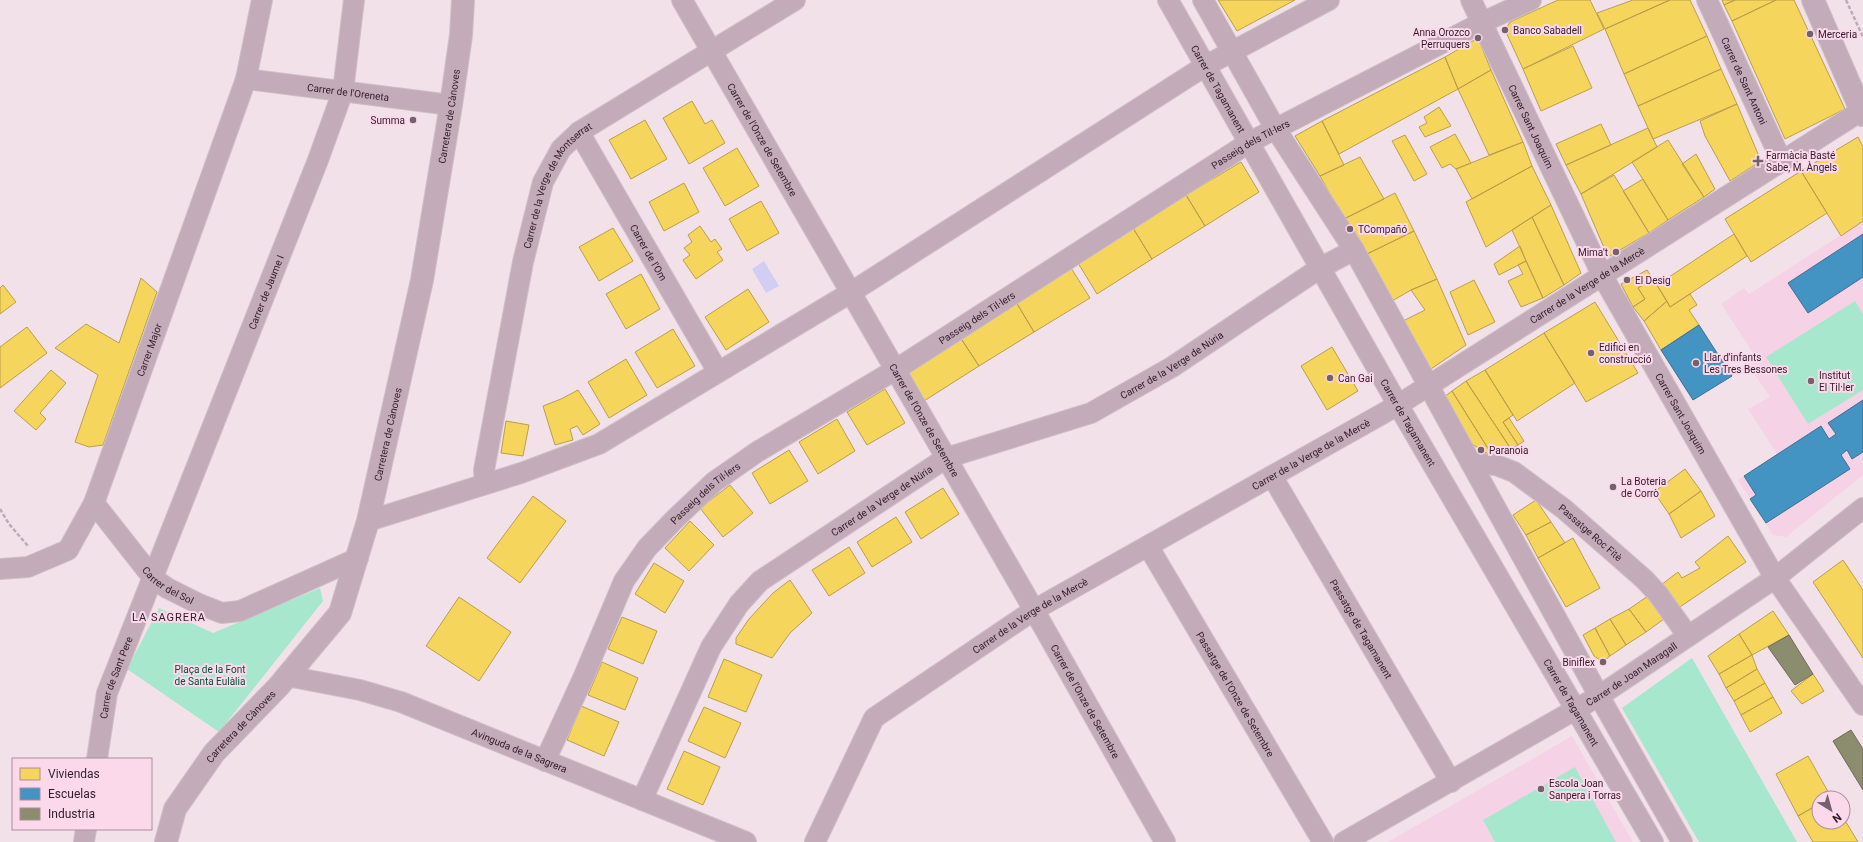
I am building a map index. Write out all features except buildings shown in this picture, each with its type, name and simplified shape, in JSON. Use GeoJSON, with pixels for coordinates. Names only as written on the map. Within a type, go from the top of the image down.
{"type":"FeatureCollection","features":[{"type":"Feature","properties":{"kind":"street","name":"Carrer Major"},"geometry":{"type":"LineString","coordinates":[[0,569],[28,567],[68,550],[94,503],[246,79],[262,0]]}},
{"type":"Feature","properties":{"kind":"street","name":"Carrer de Jaume I"},"geometry":{"type":"LineString","coordinates":[[153,578],[318,160],[343,91],[354,0]]}},
{"type":"Feature","properties":{"kind":"street","name":"Carretera de Cànoves"},"geometry":{"type":"LineString","coordinates":[[166,842],[175,809],[214,753],[287,676],[340,613],[358,558],[368,521],[422,280],[451,104],[461,35],[463,0]]}},
{"type":"Feature","properties":{"kind":"street","name":"Carrer de l'Onze de Setembre"},"geometry":{"type":"LineString","coordinates":[[682,0],[1034,610],[1165,842]]}},
{"type":"Feature","properties":{"kind":"street","name":"Carrer de la Verge de Montserrat"},"geometry":{"type":"LineString","coordinates":[[485,483],[484,470],[523,262],[543,182],[562,149],[579,132],[795,0]]}},
{"type":"Feature","properties":{"kind":"street","name":"Carrer de Tagamanent"},"geometry":{"type":"LineString","coordinates":[[1168,0],[1398,405],[1652,842]]}},
{"type":"Feature","properties":{"kind":"street"},"geometry":{"type":"LineString","coordinates":[[1203,0],[1233,50],[1275,128],[1354,250],[1599,696],[1682,842]]}},
{"type":"Feature","properties":{"kind":"street"},"geometry":{"type":"LineString","coordinates":[[368,521],[485,483],[521,473],[599,444],[850,292],[1205,66],[1328,0]]}},
{"type":"Feature","properties":{"kind":"street","name":"Carrer Sant Joaquim"},"geometry":{"type":"LineString","coordinates":[[1471,0],[1603,277],[1775,578],[1863,705]]}},
{"type":"Feature","properties":{"kind":"street","name":"Passeig dels Til·lers"},"geometry":{"type":"LineString","coordinates":[[545,760],[584,676],[624,581],[647,548],[714,482],[757,452],[895,370],[1250,142],[1481,23],[1531,0]]}},
{"type":"Feature","properties":{"kind":"street","name":"Carrer de Sant Antoni"},"geometry":{"type":"LineString","coordinates":[[1708,0],[1782,162]]}},
{"type":"Feature","properties":{"kind":"street"},"geometry":{"type":"LineString","coordinates":[[1813,0],[1862,113]]}},
{"type":"Feature","properties":{"kind":"street","name":"Carrer de l'Oreneta"},"geometry":{"type":"LineString","coordinates":[[246,79],[451,104]]}},
{"type":"Feature","properties":{"kind":"street","name":"Carrer de la Verge de la Mercè"},"geometry":{"type":"LineString","coordinates":[[815,842],[874,718],[1034,610],[1398,405],[1862,113]]}},
{"type":"Feature","properties":{"kind":"street","name":"Carrer de l'Om"},"geometry":{"type":"LineString","coordinates":[[579,132],[718,372]]}},
{"type":"Feature","properties":{"kind":"street","name":"Carrer de la Verge de Núria"},"geometry":{"type":"LineString","coordinates":[[642,800],[711,647],[739,604],[767,577],[946,458],[1091,413],[1172,367],[1320,268],[1354,250]]}},
{"type":"Feature","properties":{"kind":"street","name":"Passatge Roc Fitè"},"geometry":{"type":"LineString","coordinates":[[1471,463],[1496,465],[1514,472],[1564,509],[1644,579],[1658,594],[1688,636]]}},
{"type":"Feature","properties":{"kind":"street","name":"Passatge de Tagamanent"},"geometry":{"type":"LineString","coordinates":[[1272,476],[1451,782]]}},
{"type":"Feature","properties":{"kind":"street","name":"Carrer del Sol"},"geometry":{"type":"LineString","coordinates":[[94,503],[153,578],[167,588],[199,604],[222,613],[240,611],[358,558]]}},
{"type":"Feature","properties":{"kind":"street","name":"Carrer de Joan Maragall"},"geometry":{"type":"LineString","coordinates":[[1344,842],[1599,696],[1775,578],[1863,508]]}},
{"type":"Feature","properties":{"kind":"street","name":"Passatge de l'Onze de Setembre"},"geometry":{"type":"LineString","coordinates":[[1148,546],[1323,842]]}},
{"type":"Feature","properties":{"kind":"street","name":"Carrer de Sant Pere"},"geometry":{"type":"LineString","coordinates":[[97,758],[107,693],[153,578]]}},
{"type":"Feature","properties":{"kind":"street","name":"Avinguda de la Sagrera"},"geometry":{"type":"LineString","coordinates":[[287,676],[360,690],[401,702],[746,842]]}},
{"type":"Feature","properties":{"kind":"street"},"geometry":{"type":"LineString","coordinates":[[84,842],[86,830]]}},
{"type":"Feature","properties":{"kind":"path"},"geometry":{"type":"LineString","coordinates":[[1846,0],[1863,37]]}},
{"type":"Feature","properties":{"kind":"path"},"geometry":{"type":"LineString","coordinates":[[0,509],[9,524],[42,561]]}},
{"type":"Feature","properties":{"kind":"shaded area","name":"Institut El Til·ler"},"geometry":{"type":"Polygon","coordinates":[[[1863,221],[1863,475],[1786,537],[1773,535],[1738,480],[1777,454],[1748,409],[1770,397],[1748,365],[1757,359],[1721,304],[1744,288],[1749,294],[1863,221]]]}},
{"type":"Feature","properties":{"kind":"shaded area"},"geometry":{"type":"Polygon","coordinates":[[[764,261],[779,286],[766,293],[752,269],[764,261]]]}},
{"type":"Feature","properties":{"kind":"shaded area","name":"Escola Joan Sanpera i Torras"},"geometry":{"type":"Polygon","coordinates":[[[1572,736],[1633,842],[1388,842],[1572,736]]]}},
{"type":"Feature","properties":{"kind":"green space"},"geometry":{"type":"Polygon","coordinates":[[[1855,301],[1863,314],[1863,390],[1808,424],[1766,357],[1855,301]]]}},
{"type":"Feature","properties":{"kind":"green space","name":"Plaça de la Font de Santa Eulàlia"},"geometry":{"type":"Polygon","coordinates":[[[320,588],[323,601],[219,732],[127,669],[159,608],[213,633],[320,588]]]}},
{"type":"Feature","properties":{"kind":"green space"},"geometry":{"type":"Polygon","coordinates":[[[1692,658],[1797,842],[1699,842],[1622,708],[1692,658]]]}},
{"type":"Feature","properties":{"kind":"green space"},"geometry":{"type":"Polygon","coordinates":[[[1575,767],[1616,842],[1495,842],[1483,820],[1575,767]]]}},
{"type":"Feature","properties":{"kind":"place","name":"Banco Sabadell"},"geometry":{"type":"Point","coordinates":[1505,30]}},
{"type":"Feature","properties":{"kind":"place","name":"Merceria"},"geometry":{"type":"Point","coordinates":[1810,34]}},
{"type":"Feature","properties":{"kind":"place","name":"Anna Orozco Perruquers"},"geometry":{"type":"Point","coordinates":[1478,38]}},
{"type":"Feature","properties":{"kind":"place","name":"Summa"},"geometry":{"type":"Point","coordinates":[413,120]}},
{"type":"Feature","properties":{"kind":"place","name":"Farmàcia Basté Sabe, M. Àngels"},"geometry":{"type":"Point","coordinates":[1758,161]}},
{"type":"Feature","properties":{"kind":"place","name":"TCompañó"},"geometry":{"type":"Point","coordinates":[1350,229]}},
{"type":"Feature","properties":{"kind":"place","name":"Mima't"},"geometry":{"type":"Point","coordinates":[1616,252]}},
{"type":"Feature","properties":{"kind":"place","name":"El Desig"},"geometry":{"type":"Point","coordinates":[1627,280]}},
{"type":"Feature","properties":{"kind":"place","name":"Edifici en construcció"},"geometry":{"type":"Point","coordinates":[1591,353]}},
{"type":"Feature","properties":{"kind":"place","name":"Llar d'infants Les Tres Bessones"},"geometry":{"type":"Point","coordinates":[1696,363]}},
{"type":"Feature","properties":{"kind":"place","name":"Can Gai"},"geometry":{"type":"Point","coordinates":[1330,378]}},
{"type":"Feature","properties":{"kind":"place","name":"Institut El Til·ler"},"geometry":{"type":"Point","coordinates":[1811,381]}},
{"type":"Feature","properties":{"kind":"place","name":"Paranoia"},"geometry":{"type":"Point","coordinates":[1481,450]}},
{"type":"Feature","properties":{"kind":"place","name":"La Boteria de Corrò"},"geometry":{"type":"Point","coordinates":[1613,487]}},
{"type":"Feature","properties":{"kind":"place","name":"Biniflex"},"geometry":{"type":"Point","coordinates":[1603,662]}},
{"type":"Feature","properties":{"kind":"place","name":"Escola Joan Sanpera i Torras"},"geometry":{"type":"Point","coordinates":[1541,789]}},
{"type":"Feature","properties":{"kind":"district","name":"LA SAGRERA"},"geometry":{"type":"Point","coordinates":[169,617]}}]}
